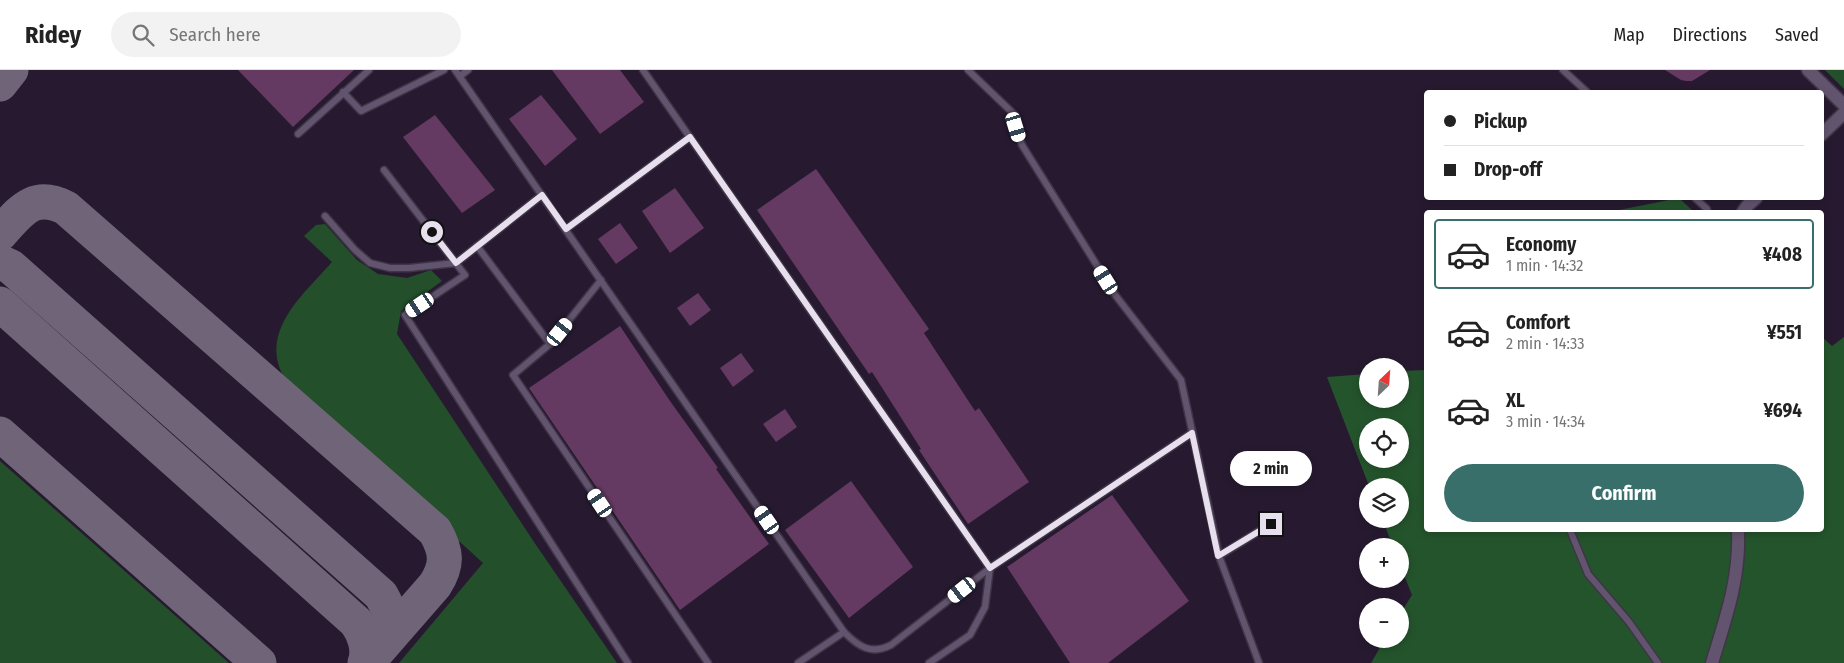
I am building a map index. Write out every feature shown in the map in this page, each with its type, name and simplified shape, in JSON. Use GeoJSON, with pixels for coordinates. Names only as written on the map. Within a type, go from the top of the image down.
{"type":"FeatureCollection","features":[{"type":"Feature","properties":{"kind":"street"},"geometry":{"type":"LineString","coordinates":[[1808,70],[1844,105]]}},
{"type":"Feature","properties":{"kind":"street"},"geometry":{"type":"LineString","coordinates":[[1824,132],[1844,113]]}},
{"type":"Feature","properties":{"kind":"street"},"geometry":{"type":"LineString","coordinates":[[1744,210],[1754,200]]}},
{"type":"Feature","properties":{"kind":"street"},"geometry":{"type":"LineString","coordinates":[[1712,663],[1732,596],[1739,552],[1738,532]]}},
{"type":"Feature","properties":{"kind":"lane"},"geometry":{"type":"LineString","coordinates":[[298,134],[369,70]]}},
{"type":"Feature","properties":{"kind":"lane"},"geometry":{"type":"LineString","coordinates":[[343,92],[361,111],[444,70]]}},
{"type":"Feature","properties":{"kind":"lane"},"geometry":{"type":"LineString","coordinates":[[455,70],[844,632],[860,645],[871,650],[881,650],[891,645],[990,568],[1192,433]]}},
{"type":"Feature","properties":{"kind":"lane"},"geometry":{"type":"LineString","coordinates":[[460,76],[468,70]]}},
{"type":"Feature","properties":{"kind":"lane"},"geometry":{"type":"LineString","coordinates":[[643,70],[990,568],[985,607],[970,636],[929,663]]}},
{"type":"Feature","properties":{"kind":"lane"},"geometry":{"type":"LineString","coordinates":[[968,70],[1016,116],[1016,127],[1022,145],[1116,296],[1181,380],[1218,556],[1259,663]]}},
{"type":"Feature","properties":{"kind":"lane"},"geometry":{"type":"LineString","coordinates":[[1563,70],[1585,90]]}},
{"type":"Feature","properties":{"kind":"lane"},"geometry":{"type":"LineString","coordinates":[[566,229],[690,137]]}},
{"type":"Feature","properties":{"kind":"lane"},"geometry":{"type":"LineString","coordinates":[[384,170],[465,275],[405,315],[628,663]]}},
{"type":"Feature","properties":{"kind":"lane"},"geometry":{"type":"LineString","coordinates":[[325,216],[355,250],[370,262],[390,268],[409,268],[456,263],[542,195]]}},
{"type":"Feature","properties":{"kind":"lane"},"geometry":{"type":"LineString","coordinates":[[1697,200],[1707,210]]}},
{"type":"Feature","properties":{"kind":"lane"},"geometry":{"type":"LineString","coordinates":[[477,246],[550,344]]}},
{"type":"Feature","properties":{"kind":"lane"},"geometry":{"type":"LineString","coordinates":[[601,280],[550,344],[513,375],[708,663]]}},
{"type":"Feature","properties":{"kind":"lane"},"geometry":{"type":"LineString","coordinates":[[1218,556],[1276,520]]}},
{"type":"Feature","properties":{"kind":"lane"},"geometry":{"type":"LineString","coordinates":[[1571,532],[1588,574],[1628,622],[1658,663]]}},
{"type":"Feature","properties":{"kind":"lane"},"geometry":{"type":"LineString","coordinates":[[798,663],[844,632]]}},
{"type":"Feature","properties":{"kind":"green space"},"geometry":{"type":"Polygon","coordinates":[[[1825,70],[1844,70],[1844,89],[1825,70]]]}},
{"type":"Feature","properties":{"kind":"green space"},"geometry":{"type":"Polygon","coordinates":[[[1669,200],[1681,200],[1692,210],[1619,210],[1669,200]]]}},
{"type":"Feature","properties":{"kind":"green space"},"geometry":{"type":"Polygon","coordinates":[[[325,224],[357,260],[378,274],[407,278],[431,270],[442,281],[401,311],[397,334],[534,542],[617,663],[399,663],[483,563],[286,381],[278,363],[276,347],[280,331],[287,316],[297,301],[332,262],[304,236],[316,225],[325,224]]]}},
{"type":"Feature","properties":{"kind":"green space"},"geometry":{"type":"Polygon","coordinates":[[[1844,337],[1844,663],[1371,663],[1380,648],[1409,648],[1409,600],[1412,595],[1409,588],[1409,538],[1390,538],[1386,528],[1409,528],[1409,478],[1366,478],[1362,468],[1409,468],[1409,418],[1359,418],[1359,460],[1327,377],[1359,375],[1359,408],[1409,408],[1409,371],[1424,370],[1424,532],[1824,532],[1824,339],[1832,346],[1844,337]]]}},
{"type":"Feature","properties":{"kind":"green space"},"geometry":{"type":"Polygon","coordinates":[[[0,461],[229,663],[0,663],[0,461]]]}},
{"type":"Feature","properties":{"kind":"building"},"geometry":{"type":"Polygon","coordinates":[[[238,70],[354,70],[293,127],[238,70]]]}},
{"type":"Feature","properties":{"kind":"building"},"geometry":{"type":"Polygon","coordinates":[[[552,70],[620,70],[644,102],[600,134],[552,70]]]}},
{"type":"Feature","properties":{"kind":"building"},"geometry":{"type":"Polygon","coordinates":[[[1665,70],[1710,70],[1692,81],[1686,81],[1665,70]]]}},
{"type":"Feature","properties":{"kind":"building"},"geometry":{"type":"Polygon","coordinates":[[[541,95],[577,139],[545,166],[509,119],[541,95]]]}},
{"type":"Feature","properties":{"kind":"building"},"geometry":{"type":"Polygon","coordinates":[[[435,115],[495,190],[462,213],[403,137],[435,115]]]}},
{"type":"Feature","properties":{"kind":"building"},"geometry":{"type":"Polygon","coordinates":[[[816,169],[929,329],[924,333],[975,411],[979,408],[1029,482],[968,524],[919,450],[921,449],[872,372],[869,374],[757,210],[816,169]]]}},
{"type":"Feature","properties":{"kind":"building"},"geometry":{"type":"Polygon","coordinates":[[[675,188],[704,228],[670,253],[642,211],[675,188]]]}},
{"type":"Feature","properties":{"kind":"building"},"geometry":{"type":"Polygon","coordinates":[[[620,223],[638,248],[616,264],[598,239],[620,223]]]}},
{"type":"Feature","properties":{"kind":"building"},"geometry":{"type":"Polygon","coordinates":[[[698,293],[711,310],[690,326],[677,308],[698,293]]]}},
{"type":"Feature","properties":{"kind":"building"},"geometry":{"type":"Polygon","coordinates":[[[620,326],[769,544],[680,610],[529,388],[620,326]]]}},
{"type":"Feature","properties":{"kind":"building"},"geometry":{"type":"Polygon","coordinates":[[[741,353],[754,371],[733,387],[720,368],[741,353]]]}},
{"type":"Feature","properties":{"kind":"building"},"geometry":{"type":"Polygon","coordinates":[[[785,409],[797,427],[776,442],[763,424],[785,409]]]}},
{"type":"Feature","properties":{"kind":"building"},"geometry":{"type":"Polygon","coordinates":[[[851,481],[913,567],[849,618],[785,530],[851,481]]]}},
{"type":"Feature","properties":{"kind":"building"},"geometry":{"type":"Polygon","coordinates":[[[1112,495],[1189,601],[1108,663],[1070,663],[1007,567],[1112,495]]]}},
{"type":"Feature","properties":{"kind":"taxiway"},"geometry":{"type":"LineString","coordinates":[[0,84],[11,70]]}},
{"type":"Feature","properties":{"kind":"taxiway"},"geometry":{"type":"LineString","coordinates":[[0,234],[28,206],[45,202],[55,203],[66,208],[435,531],[444,552],[444,565],[439,578],[367,663]]}},
{"type":"Feature","properties":{"kind":"taxiway"},"geometry":{"type":"LineString","coordinates":[[0,262],[11,267],[381,595],[388,608],[390,618],[389,629],[384,643]]}},
{"type":"Feature","properties":{"kind":"taxiway"},"geometry":{"type":"LineString","coordinates":[[0,304],[356,622],[365,641],[367,652],[365,663]]}},
{"type":"Feature","properties":{"kind":"taxiway"},"geometry":{"type":"LineString","coordinates":[[0,434],[259,663]]}},
{"type":"Feature","properties":{"kind":"route"},"geometry":{"type":"LineString","coordinates":[[432,232],[456,263],[542,195],[566,229],[690,137],[990,568],[1192,433],[1218,556],[1271,524]]}}]}
